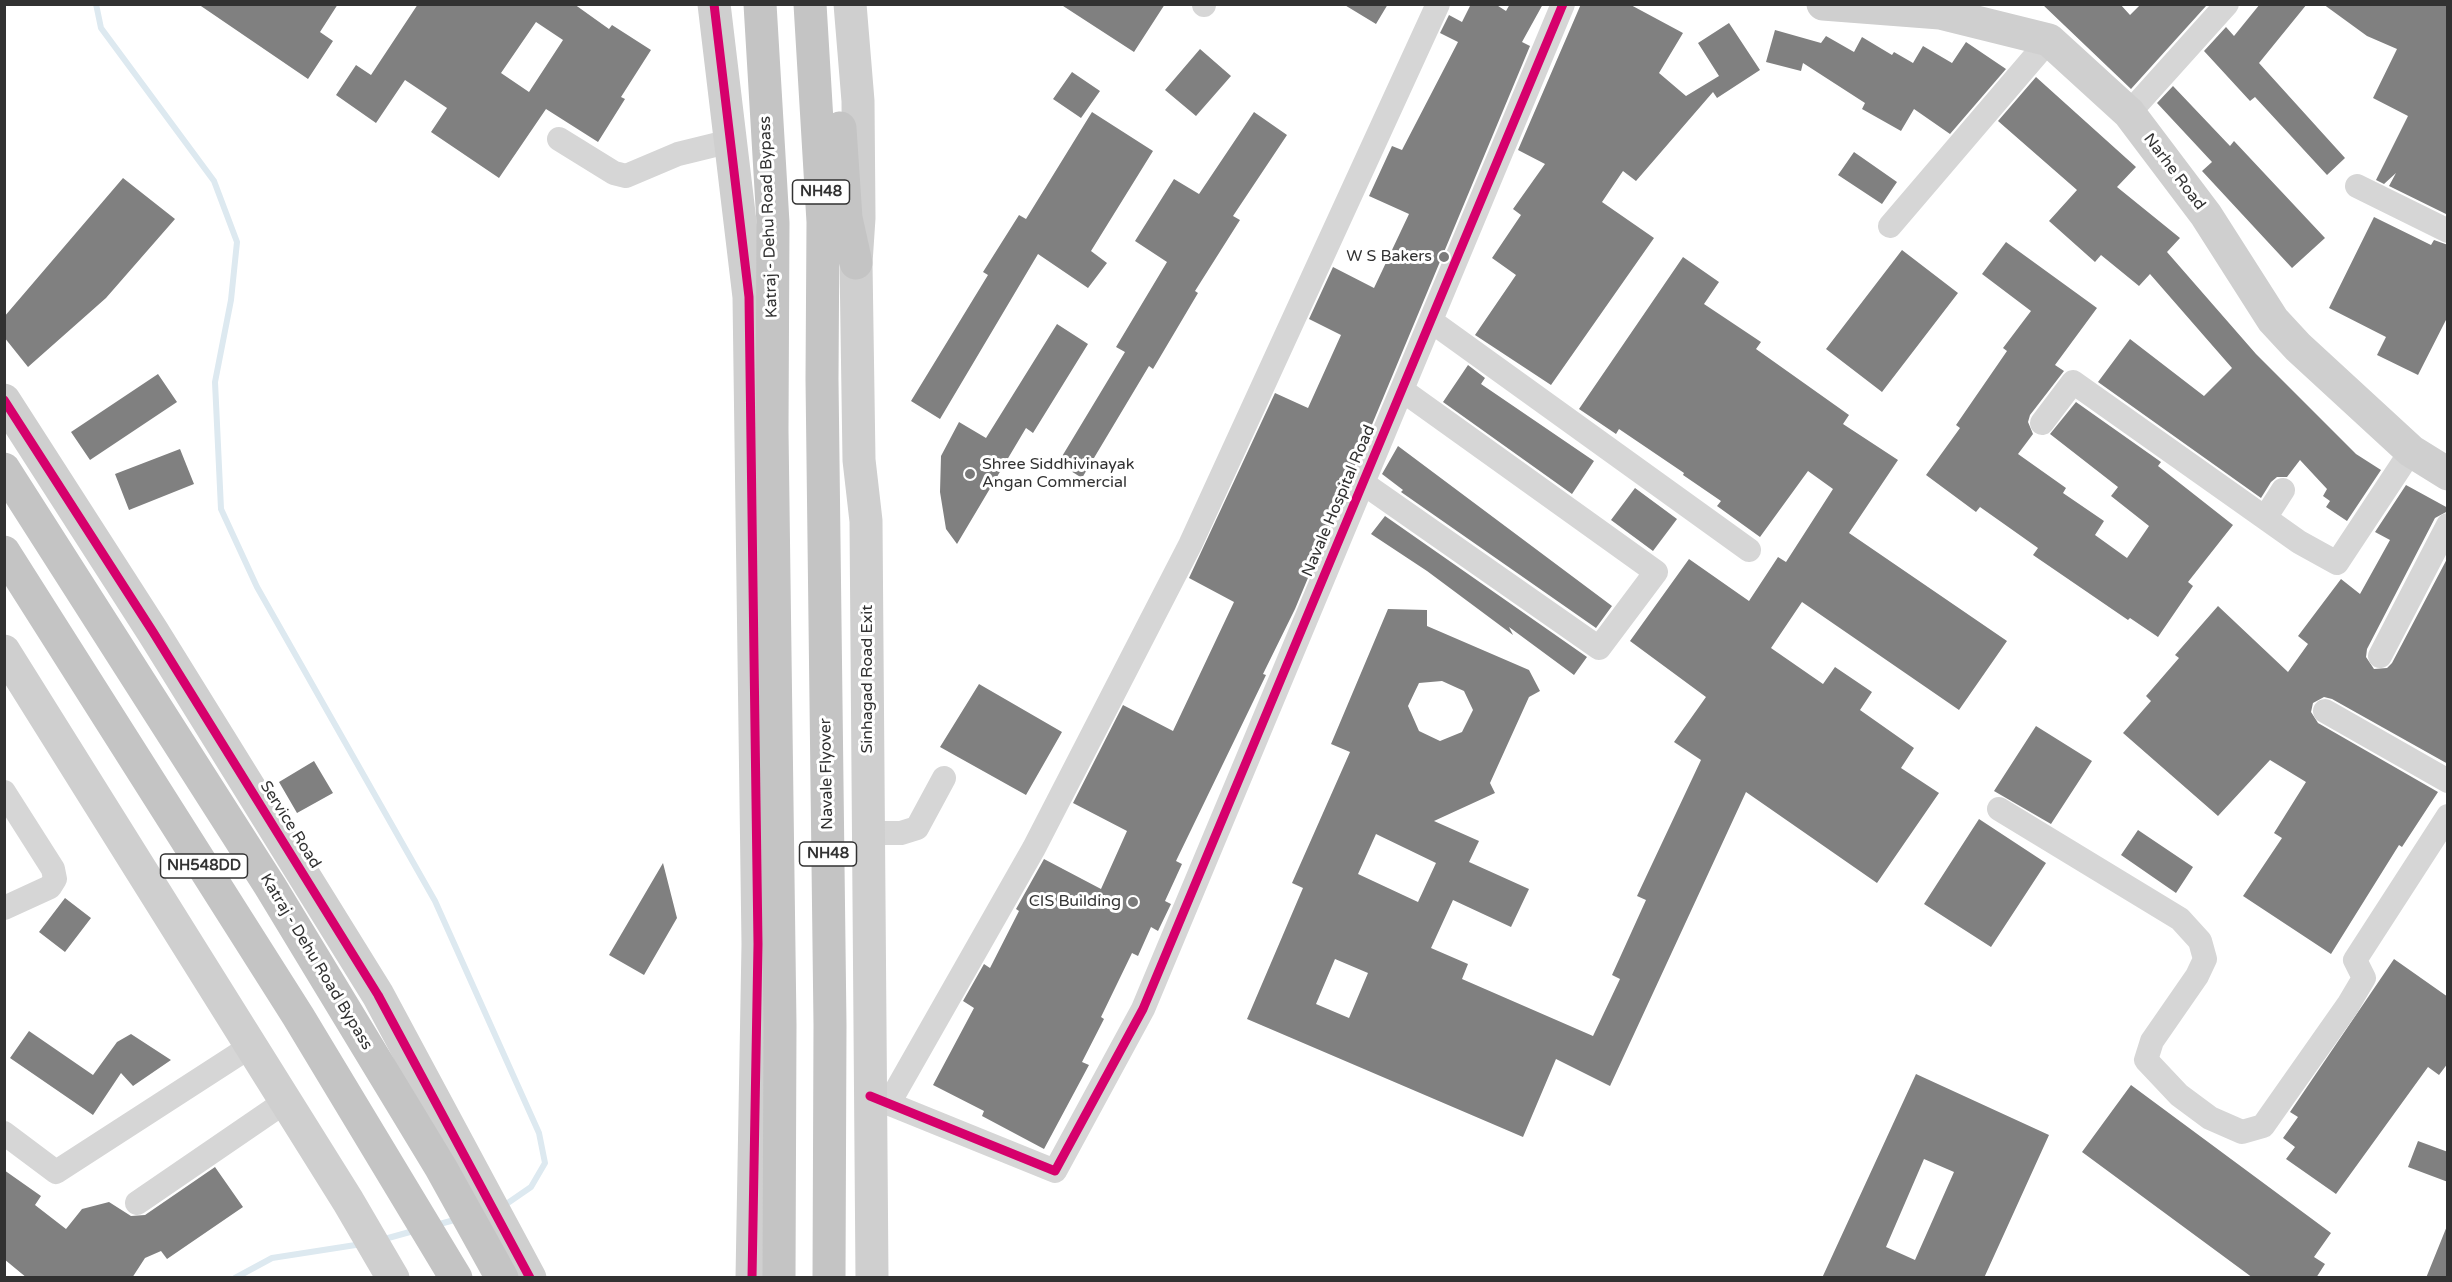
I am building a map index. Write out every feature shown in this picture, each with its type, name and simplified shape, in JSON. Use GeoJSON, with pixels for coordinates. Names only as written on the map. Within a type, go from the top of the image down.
{"type":"FeatureCollection","features":[{"type":"Feature","properties":{"kind":"highway","name":"Katraj - Dehu Road Bypass"},"geometry":{"type":"LineString","coordinates":[[760,4],[773,224],[772,430],[780,1025],[779,1278]]}},
{"type":"Feature","properties":{"kind":"highway","name":"Navale Flyover"},"geometry":{"type":"LineString","coordinates":[[810,4],[823,222],[822,379],[830,1025],[829,1278]]}},
{"type":"Feature","properties":{"kind":"highway"},"geometry":{"type":"LineString","coordinates":[[824,4],[839,115],[846,218],[856,263]]}},
{"type":"Feature","properties":{"kind":"highway","name":"Katraj - Dehu Road Bypass"},"geometry":{"type":"LineString","coordinates":[[4,469],[270,886],[451,1160],[495,1239],[502,1278]]}},
{"type":"Feature","properties":{"kind":"highway","name":"NH548DD"},"geometry":{"type":"LineString","coordinates":[[4,552],[239,921],[456,1277]]}},
{"type":"Feature","properties":{"kind":"street"},"geometry":{"type":"LineString","coordinates":[[714,4],[750,317],[758,944],[752,1278]]}},
{"type":"Feature","properties":{"kind":"street"},"geometry":{"type":"LineString","coordinates":[[735,4],[742,49],[768,137]]}},
{"type":"Feature","properties":{"kind":"street","name":"Sinhagad Road Exit"},"geometry":{"type":"LineString","coordinates":[[850,4],[858,101],[859,218],[856,263],[859,460],[867,522],[868,833],[879,1099],[872,1278]]}},
{"type":"Feature","properties":{"kind":"street"},"geometry":{"type":"LineString","coordinates":[[879,1099],[1034,848],[1190,545],[1438,4]]}},
{"type":"Feature","properties":{"kind":"street","name":"Navale Hospital Road"},"geometry":{"type":"LineString","coordinates":[[879,1099],[1055,1171],[1143,1009],[1563,4]]}},
{"type":"Feature","properties":{"kind":"street","name":"Narhe Road"},"geometry":{"type":"LineString","coordinates":[[1823,4],[1940,13],[2049,40],[2129,113],[2206,214],[2273,320],[2298,347],[2411,452],[2448,474]]}},
{"type":"Feature","properties":{"kind":"street"},"geometry":{"type":"LineString","coordinates":[[2129,113],[2227,4]]}},
{"type":"Feature","properties":{"kind":"street"},"geometry":{"type":"LineString","coordinates":[[1890,226],[2049,40]]}},
{"type":"Feature","properties":{"kind":"street"},"geometry":{"type":"LineString","coordinates":[[560,139],[614,173],[626,176],[678,154],[731,141]]}},
{"type":"Feature","properties":{"kind":"street"},"geometry":{"type":"LineString","coordinates":[[2357,186],[2448,231]]}},
{"type":"Feature","properties":{"kind":"street"},"geometry":{"type":"LineString","coordinates":[[1431,321],[1749,550]]}},
{"type":"Feature","properties":{"kind":"street"},"geometry":{"type":"LineString","coordinates":[[2042,423],[2073,382],[2299,542],[2337,563],[2411,452]]}},
{"type":"Feature","properties":{"kind":"street"},"geometry":{"type":"LineString","coordinates":[[1363,483],[1599,648],[1656,572],[1402,390]]}},
{"type":"Feature","properties":{"kind":"street","name":"Service Road"},"geometry":{"type":"LineString","coordinates":[[4,400],[147,622],[378,995],[451,1160]]}},
{"type":"Feature","properties":{"kind":"street"},"geometry":{"type":"LineString","coordinates":[[2265,518],[2283,490]]}},
{"type":"Feature","properties":{"kind":"street"},"geometry":{"type":"LineString","coordinates":[[2380,656],[2448,525]]}},
{"type":"Feature","properties":{"kind":"street"},"geometry":{"type":"LineString","coordinates":[[4,651],[286,1101],[393,1278]]}},
{"type":"Feature","properties":{"kind":"street"},"geometry":{"type":"LineString","coordinates":[[2325,711],[2448,781]]}},
{"type":"Feature","properties":{"kind":"street"},"geometry":{"type":"LineString","coordinates":[[868,833],[901,833],[916,828],[944,778]]}},
{"type":"Feature","properties":{"kind":"street"},"geometry":{"type":"LineString","coordinates":[[4,792],[54,869],[55,879],[50,887],[4,908]]}},
{"type":"Feature","properties":{"kind":"street"},"geometry":{"type":"LineString","coordinates":[[1999,809],[2180,919],[2200,941],[2205,959],[2197,975],[2152,1041],[2145,1060],[2210,1118],[2242,1132],[2263,1126],[2348,1005],[2364,978],[2355,960],[2448,816]]}},
{"type":"Feature","properties":{"kind":"street"},"geometry":{"type":"LineString","coordinates":[[4,1133],[56,1172],[250,1046]]}},
{"type":"Feature","properties":{"kind":"street"},"geometry":{"type":"LineString","coordinates":[[137,1203],[286,1101]]}},
{"type":"Feature","properties":{"kind":"street"},"geometry":{"type":"LineString","coordinates":[[495,1239],[530,1278]]}},
{"type":"Feature","properties":{"kind":"building"},"geometry":{"type":"Polygon","coordinates":[[[198,4],[338,4],[320,32],[333,41],[308,79],[198,4]]]}},
{"type":"Feature","properties":{"kind":"building"},"geometry":{"type":"Polygon","coordinates":[[[418,4],[574,4],[609,29],[612,25],[651,50],[621,97],[625,99],[598,142],[546,109],[499,178],[431,132],[447,108],[405,80],[376,123],[336,95],[356,65],[371,75],[418,4]],[[536,22],[501,73],[529,92],[563,40],[536,22]]]}},
{"type":"Feature","properties":{"kind":"building"},"geometry":{"type":"Polygon","coordinates":[[[1060,4],[1165,4],[1134,52],[1060,4]]]}},
{"type":"Feature","properties":{"kind":"building"},"geometry":{"type":"Polygon","coordinates":[[[1343,4],[1388,4],[1376,24],[1343,4]]]}},
{"type":"Feature","properties":{"kind":"building"},"geometry":{"type":"Polygon","coordinates":[[[1471,4],[1495,4],[1506,11],[1510,4],[1543,4],[1522,42],[1530,46],[1295,609],[1263,674],[1266,675],[1176,861],[1182,864],[1165,901],[1171,904],[1158,931],[1151,927],[1138,956],[1132,953],[1101,1017],[1104,1019],[1082,1062],[1089,1065],[1044,1149],[982,1116],[984,1111],[933,1085],[974,1008],[963,1001],[984,964],[990,968],[1019,911],[1016,909],[1044,859],[1101,889],[1127,831],[1073,803],[1123,705],[1173,731],[1234,602],[1189,578],[1275,393],[1308,408],[1341,335],[1309,319],[1333,267],[1374,288],[1409,214],[1369,196],[1392,146],[1402,150],[1458,42],[1440,33],[1449,15],[1462,22],[1471,4]]]}},
{"type":"Feature","properties":{"kind":"building"},"geometry":{"type":"Polygon","coordinates":[[[1581,4],[1629,4],[1683,33],[1659,73],[1686,96],[1719,76],[1698,43],[1729,23],[1760,70],[1717,98],[1713,92],[1636,181],[1623,171],[1602,202],[1654,238],[1551,385],[1475,335],[1516,275],[1492,258],[1521,215],[1513,209],[1545,164],[1518,150],[1581,4]]]}},
{"type":"Feature","properties":{"kind":"building"},"geometry":{"type":"Polygon","coordinates":[[[2042,4],[2120,4],[2130,15],[2141,4],[2206,6],[2131,89],[2042,4]]]}},
{"type":"Feature","properties":{"kind":"building"},"geometry":{"type":"Polygon","coordinates":[[[2260,4],[2307,4],[2259,63],[2345,158],[2327,175],[2255,97],[2250,101],[2204,51],[2226,27],[2234,36],[2260,4]]]}},
{"type":"Feature","properties":{"kind":"building"},"geometry":{"type":"Polygon","coordinates":[[[2323,4],[2448,4],[2448,215],[2389,186],[2396,173],[2384,184],[2376,180],[2408,116],[2373,98],[2397,49],[2367,36],[2323,4]]]}},
{"type":"Feature","properties":{"kind":"building"},"geometry":{"type":"Polygon","coordinates":[[[1775,30],[1821,43],[1826,36],[1854,52],[1862,37],[1892,55],[1894,52],[1913,63],[1923,46],[1952,63],[1966,42],[2006,69],[1950,134],[1914,109],[1901,131],[1862,109],[1865,103],[1803,63],[1801,71],[1766,62],[1775,30]]]}},
{"type":"Feature","properties":{"kind":"building"},"geometry":{"type":"Polygon","coordinates":[[[1200,49],[1231,76],[1196,116],[1165,90],[1200,49]]]}},
{"type":"Feature","properties":{"kind":"building"},"geometry":{"type":"Polygon","coordinates":[[[1072,72],[1100,91],[1081,118],[1053,99],[1072,72]]]}},
{"type":"Feature","properties":{"kind":"building"},"geometry":{"type":"Polygon","coordinates":[[[2036,77],[2136,167],[2117,187],[2180,238],[2167,252],[2256,354],[2356,454],[2381,470],[2347,521],[2326,507],[2330,501],[2323,496],[2327,489],[2300,460],[2287,477],[2277,477],[2271,482],[2261,498],[2098,382],[2130,339],[2204,396],[2232,368],[2150,274],[2139,286],[2101,255],[2095,262],[2049,221],[2077,190],[1998,121],[2036,77]]]}},
{"type":"Feature","properties":{"kind":"building"},"geometry":{"type":"Polygon","coordinates":[[[2173,86],[2230,146],[2234,141],[2325,238],[2292,268],[2202,171],[2212,162],[2157,103],[2173,86]]]}},
{"type":"Feature","properties":{"kind":"building"},"geometry":{"type":"Polygon","coordinates":[[[1092,112],[1153,151],[1091,251],[1107,263],[1088,288],[1038,254],[940,419],[911,401],[988,275],[983,272],[1019,215],[1026,219],[1092,112]]]}},
{"type":"Feature","properties":{"kind":"building"},"geometry":{"type":"Polygon","coordinates":[[[1254,112],[1287,135],[1233,216],[1240,220],[1195,291],[1198,293],[1153,369],[1149,366],[1082,478],[1058,463],[1125,352],[1116,347],[1167,262],[1135,241],[1174,179],[1199,194],[1254,112]]]}},
{"type":"Feature","properties":{"kind":"building"},"geometry":{"type":"Polygon","coordinates":[[[1854,152],[1897,182],[1882,204],[1838,175],[1854,152]]]}},
{"type":"Feature","properties":{"kind":"building"},"geometry":{"type":"Polygon","coordinates":[[[123,178],[175,219],[106,298],[28,367],[4,337],[4,317],[123,178]]]}},
{"type":"Feature","properties":{"kind":"building"},"geometry":{"type":"Polygon","coordinates":[[[2374,217],[2431,245],[2434,240],[2448,245],[2448,316],[2418,375],[2377,355],[2386,337],[2329,308],[2374,217]]]}},
{"type":"Feature","properties":{"kind":"building"},"geometry":{"type":"Polygon","coordinates":[[[2006,242],[2097,308],[2055,365],[2064,371],[2030,415],[2028,422],[2033,434],[2018,454],[2066,488],[2063,493],[2104,521],[2095,535],[2127,558],[2149,526],[2111,496],[2118,487],[2050,434],[2076,402],[2161,462],[2158,466],[2233,525],[2188,582],[2193,586],[2158,637],[2130,618],[2128,620],[2033,555],[2038,548],[1980,507],[1976,512],[1926,475],[1960,428],[1956,425],[2007,351],[2003,348],[2031,311],[1982,274],[2006,242]]]}},
{"type":"Feature","properties":{"kind":"building"},"geometry":{"type":"Polygon","coordinates":[[[1902,250],[1958,293],[1882,392],[1826,349],[1902,250]]]}},
{"type":"Feature","properties":{"kind":"building"},"geometry":{"type":"Polygon","coordinates":[[[1683,257],[1719,282],[1704,304],[1761,342],[1756,349],[1849,415],[1843,424],[1898,460],[1849,533],[2007,641],[1959,710],[1802,602],[1771,648],[1823,684],[1835,667],[1872,692],[1860,710],[1914,748],[1901,768],[1939,793],[1877,883],[1746,792],[1610,1086],[1556,1059],[1523,1137],[1247,1019],[1303,888],[1292,883],[1350,752],[1331,744],[1388,609],[1427,610],[1427,626],[1529,670],[1540,691],[1529,697],[1490,783],[1495,793],[1434,821],[1479,841],[1469,862],[1529,889],[1511,927],[1453,900],[1431,948],[1468,964],[1462,979],[1593,1036],[1620,979],[1612,975],[1646,900],[1637,896],[1701,760],[1674,742],[1706,697],[1630,641],[1689,559],[1749,601],[1778,557],[1786,562],[1833,489],[1808,471],[1760,537],[1717,506],[1721,501],[1683,475],[1684,473],[1619,429],[1616,434],[1579,409],[1683,257]],[[1442,681],[1419,683],[1408,706],[1419,731],[1440,741],[1462,732],[1473,710],[1464,691],[1442,681]],[[1376,834],[1358,874],[1418,902],[1436,863],[1376,834]],[[1335,959],[1316,1004],[1349,1018],[1368,973],[1335,959]]]}},
{"type":"Feature","properties":{"kind":"building"},"geometry":{"type":"Polygon","coordinates":[[[1057,324],[1088,344],[1033,433],[1026,428],[957,544],[946,529],[940,492],[941,456],[959,422],[986,438],[1057,324]]]}},
{"type":"Feature","properties":{"kind":"building"},"geometry":{"type":"Polygon","coordinates":[[[1468,365],[1485,378],[1481,384],[1594,461],[1572,494],[1443,402],[1468,365]]]}},
{"type":"Feature","properties":{"kind":"building"},"geometry":{"type":"Polygon","coordinates":[[[158,374],[177,402],[90,460],[71,432],[158,374]]]}},
{"type":"Feature","properties":{"kind":"building"},"geometry":{"type":"Polygon","coordinates":[[[1398,446],[1612,606],[1596,628],[1401,492],[1403,490],[1382,474],[1398,446]]]}},
{"type":"Feature","properties":{"kind":"building"},"geometry":{"type":"Polygon","coordinates":[[[180,449],[194,484],[129,510],[115,474],[180,449]]]}},
{"type":"Feature","properties":{"kind":"building"},"geometry":{"type":"Polygon","coordinates":[[[2406,485],[2448,508],[2448,511],[2435,518],[2367,649],[2366,657],[2374,669],[2387,668],[2392,663],[2448,557],[2448,764],[2332,699],[2324,697],[2313,703],[2311,712],[2318,723],[2438,792],[2402,847],[2399,845],[2331,954],[2243,896],[2282,838],[2274,833],[2306,782],[2270,760],[2218,816],[2123,733],[2151,701],[2146,696],[2179,658],[2175,655],[2218,606],[2288,672],[2308,644],[2298,636],[2341,579],[2360,594],[2390,540],[2375,532],[2406,485]]]}},
{"type":"Feature","properties":{"kind":"building"},"geometry":{"type":"Polygon","coordinates":[[[1635,488],[1677,519],[1653,551],[1611,520],[1635,488]]]}},
{"type":"Feature","properties":{"kind":"building"},"geometry":{"type":"Polygon","coordinates":[[[1385,516],[1587,657],[1574,675],[1509,627],[1513,635],[1427,571],[1371,534],[1385,516]]]}},
{"type":"Feature","properties":{"kind":"building"},"geometry":{"type":"Polygon","coordinates":[[[979,684],[1062,732],[1026,795],[940,747],[979,684]]]}},
{"type":"Feature","properties":{"kind":"building"},"geometry":{"type":"Polygon","coordinates":[[[2036,726],[2092,761],[2051,824],[1994,791],[2036,726]]]}},
{"type":"Feature","properties":{"kind":"building"},"geometry":{"type":"Polygon","coordinates":[[[314,761],[333,793],[297,813],[279,782],[314,761]]]}},
{"type":"Feature","properties":{"kind":"building"},"geometry":{"type":"Polygon","coordinates":[[[1979,819],[2046,863],[1991,947],[1924,904],[1979,819]]]}},
{"type":"Feature","properties":{"kind":"building"},"geometry":{"type":"Polygon","coordinates":[[[2138,830],[2193,867],[2176,893],[2121,855],[2138,830]]]}},
{"type":"Feature","properties":{"kind":"building"},"geometry":{"type":"Polygon","coordinates":[[[663,863],[677,918],[644,975],[609,955],[663,863]]]}},
{"type":"Feature","properties":{"kind":"building"},"geometry":{"type":"Polygon","coordinates":[[[65,898],[91,918],[65,952],[39,932],[65,898]]]}},
{"type":"Feature","properties":{"kind":"building"},"geometry":{"type":"Polygon","coordinates":[[[2394,959],[2448,997],[2448,1063],[2439,1075],[2428,1067],[2336,1194],[2286,1159],[2295,1147],[2283,1138],[2298,1117],[2290,1112],[2394,959]]]}},
{"type":"Feature","properties":{"kind":"building"},"geometry":{"type":"Polygon","coordinates":[[[29,1031],[93,1075],[117,1042],[131,1034],[171,1060],[133,1086],[121,1073],[93,1115],[10,1058],[29,1031]]]}},
{"type":"Feature","properties":{"kind":"building"},"geometry":{"type":"Polygon","coordinates":[[[1916,1074],[2049,1135],[1984,1278],[1822,1278],[1916,1074]],[[1924,1159],[1886,1247],[1915,1260],[1954,1172],[1924,1159]]]}},
{"type":"Feature","properties":{"kind":"building"},"geometry":{"type":"Polygon","coordinates":[[[2131,1085],[2331,1233],[2314,1257],[2325,1264],[2316,1278],[2253,1278],[2082,1152],[2131,1085]]]}},
{"type":"Feature","properties":{"kind":"building"},"geometry":{"type":"Polygon","coordinates":[[[2418,1141],[2448,1152],[2448,1182],[2408,1167],[2418,1141]]]}},
{"type":"Feature","properties":{"kind":"building"},"geometry":{"type":"Polygon","coordinates":[[[215,1167],[243,1207],[167,1259],[161,1251],[145,1258],[132,1278],[27,1278],[4,1259],[4,1170],[41,1196],[35,1205],[66,1229],[82,1209],[109,1202],[131,1216],[145,1215],[215,1167]]]}},
{"type":"Feature","properties":{"kind":"building"},"geometry":{"type":"Polygon","coordinates":[[[2447,1226],[2448,1278],[2426,1278],[2447,1226]]]}},
{"type":"Feature","properties":{"kind":"waterway"},"geometry":{"type":"LineString","coordinates":[[96,4],[101,28],[214,181],[237,242],[231,300],[215,382],[221,509],[257,587],[435,901],[539,1133],[545,1163],[531,1187],[502,1207]]}},
{"type":"Feature","properties":{"kind":"waterway"},"geometry":{"type":"LineString","coordinates":[[436,1225],[458,1219]]}},
{"type":"Feature","properties":{"kind":"waterway"},"geometry":{"type":"LineString","coordinates":[[381,1240],[417,1230]]}},
{"type":"Feature","properties":{"kind":"waterway"},"geometry":{"type":"LineString","coordinates":[[235,1278],[272,1258],[362,1244]]}},
{"type":"Feature","properties":{"kind":"cycle path"},"geometry":{"type":"LineString","coordinates":[[714,4],[749,297],[758,944],[752,1278]]}},
{"type":"Feature","properties":{"kind":"cycle path"},"geometry":{"type":"LineString","coordinates":[[870,1096],[1055,1171],[1143,1009],[1563,4]]}},
{"type":"Feature","properties":{"kind":"cycle path"},"geometry":{"type":"LineString","coordinates":[[4,400],[153,632],[378,995],[530,1278]]}},
{"type":"Feature","properties":{"kind":"place","name":"W S Bakers"},"geometry":{"type":"Point","coordinates":[1444,257]}},
{"type":"Feature","properties":{"kind":"place","name":"Shree Siddhivinayak Angan Commercial"},"geometry":{"type":"Point","coordinates":[970,474]}},
{"type":"Feature","properties":{"kind":"place","name":"CIS Building"},"geometry":{"type":"Point","coordinates":[1133,902]}}]}
